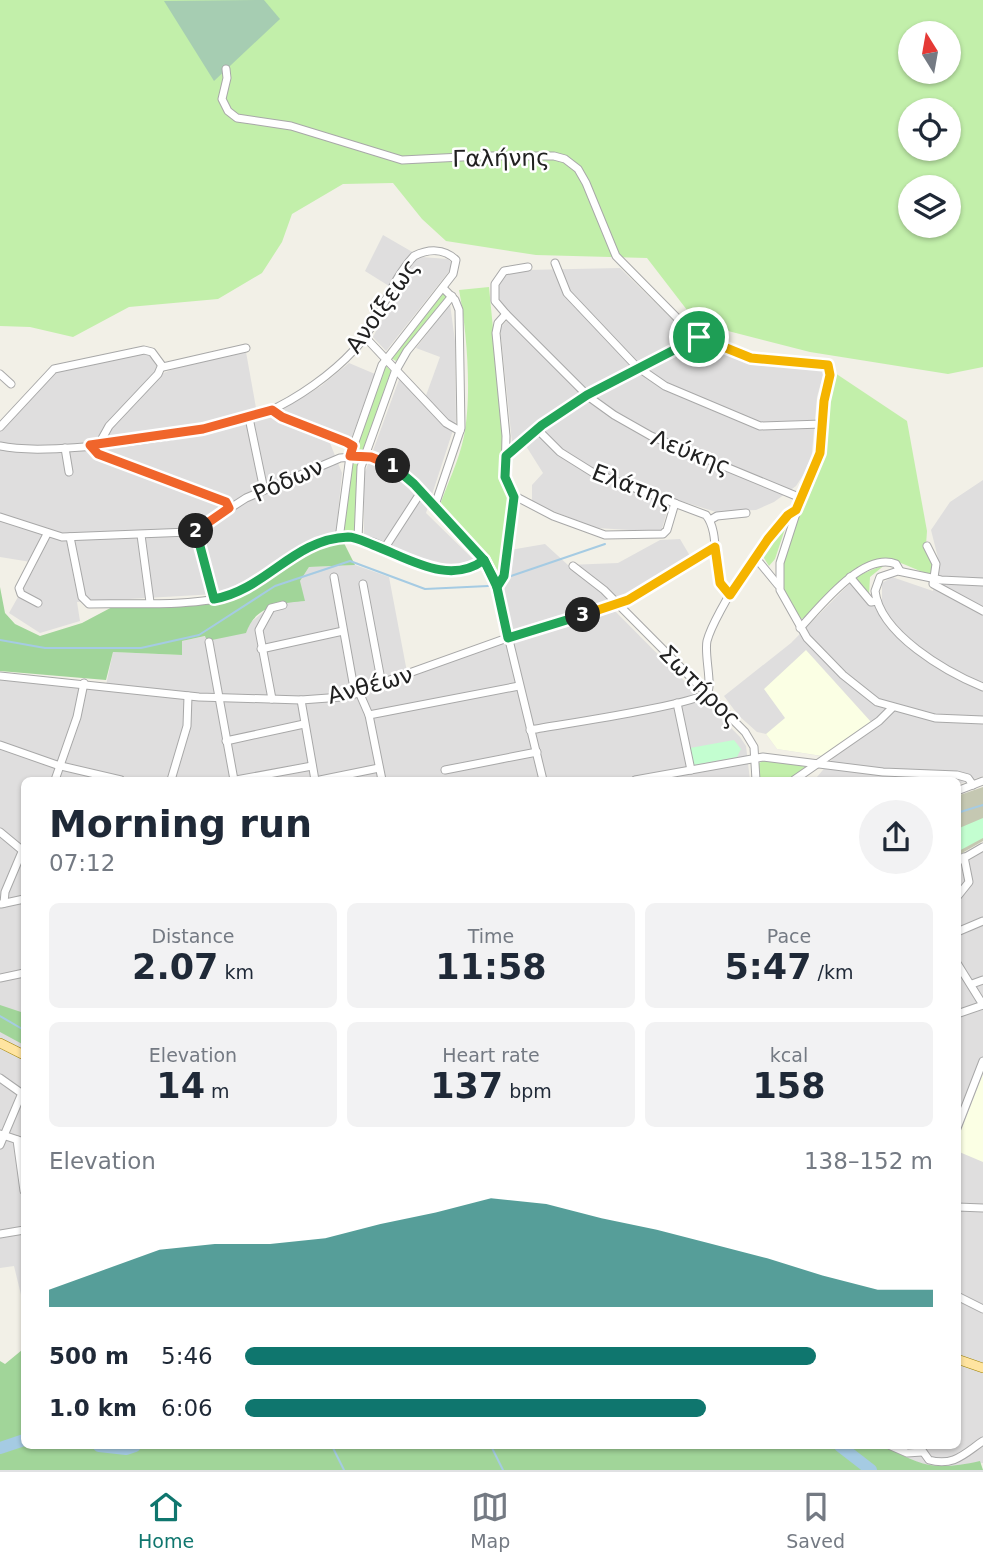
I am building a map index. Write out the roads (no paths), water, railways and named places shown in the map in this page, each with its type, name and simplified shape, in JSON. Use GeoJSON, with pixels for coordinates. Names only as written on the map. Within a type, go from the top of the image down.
{"type":"FeatureCollection","features":[{"type":"Feature","properties":{"kind":"main road"},"geometry":{"type":"LineString","coordinates":[[0,1043],[21,1054]]}},
{"type":"Feature","properties":{"kind":"main road"},"geometry":{"type":"LineString","coordinates":[[961,1360],[983,1368]]}},
{"type":"Feature","properties":{"kind":"street","name":"Γαλήνης"},"geometry":{"type":"LineString","coordinates":[[226,69],[227,78],[222,100],[232,115],[241,120],[291,126],[407,161],[482,156],[565,159],[578,169],[586,183],[618,258],[678,320],[699,337],[751,358],[826,364],[830,375],[818,460],[796,510],[778,570],[778,585]]}},
{"type":"Feature","properties":{"kind":"street","name":"Ανοίξεως"},"geometry":{"type":"LineString","coordinates":[[0,446],[37,451],[95,445],[194,430],[272,410],[335,368],[365,337],[412,258],[432,251],[448,253],[455,258],[457,266],[443,288]]}},
{"type":"Feature","properties":{"kind":"street"},"geometry":{"type":"LineString","coordinates":[[555,263],[567,293],[639,369],[665,386],[756,425],[775,428],[822,424]]}},
{"type":"Feature","properties":{"kind":"street"},"geometry":{"type":"LineString","coordinates":[[497,587],[504,576],[514,497],[505,477],[506,456],[496,328],[498,321],[506,314],[495,301],[496,281],[506,270],[528,267]]}},
{"type":"Feature","properties":{"kind":"street"},"geometry":{"type":"LineString","coordinates":[[339,539],[350,456],[386,357],[443,288],[453,296],[459,313],[460,431],[434,508]]}},
{"type":"Feature","properties":{"kind":"street"},"geometry":{"type":"LineString","coordinates":[[358,539],[360,475],[364,456],[397,367],[453,296]]}},
{"type":"Feature","properties":{"kind":"street","name":"Λεύκης"},"geometry":{"type":"LineString","coordinates":[[506,314],[587,395],[614,415],[651,436],[801,498]]}},
{"type":"Feature","properties":{"kind":"street"},"geometry":{"type":"LineString","coordinates":[[365,337],[397,367],[446,423],[460,431]]}},
{"type":"Feature","properties":{"kind":"street"},"geometry":{"type":"LineString","coordinates":[[506,456],[537,429],[587,395],[699,337]]}},
{"type":"Feature","properties":{"kind":"street"},"geometry":{"type":"LineString","coordinates":[[161,367],[246,348]]}},
{"type":"Feature","properties":{"kind":"street"},"geometry":{"type":"LineString","coordinates":[[0,426],[56,369],[144,350],[151,352],[161,367]]}},
{"type":"Feature","properties":{"kind":"street"},"geometry":{"type":"LineString","coordinates":[[161,367],[158,374],[105,431],[95,445],[98,454],[223,500],[229,508]]}},
{"type":"Feature","properties":{"kind":"street"},"geometry":{"type":"LineString","coordinates":[[0,374],[12,384]]}},
{"type":"Feature","properties":{"kind":"street"},"geometry":{"type":"LineString","coordinates":[[272,410],[282,417],[337,437],[353,446]]}},
{"type":"Feature","properties":{"kind":"street"},"geometry":{"type":"LineString","coordinates":[[249,418],[264,490]]}},
{"type":"Feature","properties":{"kind":"street","name":"Ελάτης"},"geometry":{"type":"LineString","coordinates":[[537,429],[560,452],[592,472],[701,511],[710,520]]}},
{"type":"Feature","properties":{"kind":"street"},"geometry":{"type":"LineString","coordinates":[[65,448],[69,472]]}},
{"type":"Feature","properties":{"kind":"street","name":"Ρόδων"},"geometry":{"type":"LineString","coordinates":[[0,517],[47,534],[70,537],[196,530],[229,508],[264,490],[350,456],[364,456],[396,468],[484,560],[497,587],[542,777]]}},
{"type":"Feature","properties":{"kind":"street"},"geometry":{"type":"LineString","coordinates":[[384,549],[421,492]]}},
{"type":"Feature","properties":{"kind":"street"},"geometry":{"type":"LineString","coordinates":[[514,497],[581,527],[618,537],[663,534],[675,503]]}},
{"type":"Feature","properties":{"kind":"street"},"geometry":{"type":"LineString","coordinates":[[530,730],[677,703],[707,692],[710,687],[705,660],[707,643],[730,595],[784,519],[796,510]]}},
{"type":"Feature","properties":{"kind":"street"},"geometry":{"type":"LineString","coordinates":[[730,595],[720,583],[710,520],[717,516],[746,513]]}},
{"type":"Feature","properties":{"kind":"street"},"geometry":{"type":"LineString","coordinates":[[196,530],[214,599]]}},
{"type":"Feature","properties":{"kind":"street"},"geometry":{"type":"LineString","coordinates":[[38,603],[21,594],[19,588],[47,534]]}},
{"type":"Feature","properties":{"kind":"street"},"geometry":{"type":"LineString","coordinates":[[141,535],[150,602]]}},
{"type":"Feature","properties":{"kind":"street"},"geometry":{"type":"LineString","coordinates":[[70,537],[85,603],[214,599],[232,596],[254,585],[309,545],[339,539],[358,539],[442,572],[469,569],[484,560]]}},
{"type":"Feature","properties":{"kind":"street"},"geometry":{"type":"LineString","coordinates":[[928,546],[936,564],[934,579],[937,586],[983,611]]}},
{"type":"Feature","properties":{"kind":"street","name":"Ανθέων"},"geometry":{"type":"LineString","coordinates":[[0,676],[188,696],[301,699],[357,693],[508,638],[619,604],[715,547]]}},
{"type":"Feature","properties":{"kind":"street"},"geometry":{"type":"LineString","coordinates":[[755,557],[778,585],[800,628],[858,688],[877,702],[939,718],[983,720]]}},
{"type":"Feature","properties":{"kind":"street"},"geometry":{"type":"LineString","coordinates":[[800,628],[850,577],[886,562],[896,564],[900,571]]}},
{"type":"Feature","properties":{"kind":"street","name":"Σωτήρος"},"geometry":{"type":"LineString","coordinates":[[573,566],[619,604],[747,734],[755,758],[756,777]]}},
{"type":"Feature","properties":{"kind":"street"},"geometry":{"type":"LineString","coordinates":[[983,582],[934,579],[889,571],[880,577],[875,586],[877,601],[888,621],[919,650],[983,687]]}},
{"type":"Feature","properties":{"kind":"street"},"geometry":{"type":"LineString","coordinates":[[334,577],[357,693],[369,715],[381,777]]}},
{"type":"Feature","properties":{"kind":"street"},"geometry":{"type":"LineString","coordinates":[[850,577],[871,602],[877,601]]}},
{"type":"Feature","properties":{"kind":"street"},"geometry":{"type":"LineString","coordinates":[[363,584],[382,685]]}},
{"type":"Feature","properties":{"kind":"street"},"geometry":{"type":"LineString","coordinates":[[272,699],[259,630],[271,608],[283,605]]}},
{"type":"Feature","properties":{"kind":"street"},"geometry":{"type":"LineString","coordinates":[[261,649],[343,631]]}},
{"type":"Feature","properties":{"kind":"street"},"geometry":{"type":"LineString","coordinates":[[208,642],[234,777]]}},
{"type":"Feature","properties":{"kind":"street"},"geometry":{"type":"LineString","coordinates":[[56,777],[62,766],[84,683]]}},
{"type":"Feature","properties":{"kind":"street"},"geometry":{"type":"LineString","coordinates":[[369,715],[519,686]]}},
{"type":"Feature","properties":{"kind":"street"},"geometry":{"type":"LineString","coordinates":[[172,777],[187,726],[188,696]]}},
{"type":"Feature","properties":{"kind":"street"},"geometry":{"type":"LineString","coordinates":[[301,699],[312,766],[317,777]]}},
{"type":"Feature","properties":{"kind":"street"},"geometry":{"type":"LineString","coordinates":[[677,703],[691,770]]}},
{"type":"Feature","properties":{"kind":"street"},"geometry":{"type":"LineString","coordinates":[[799,777],[879,721],[892,708]]}},
{"type":"Feature","properties":{"kind":"street"},"geometry":{"type":"LineString","coordinates":[[226,741],[304,724]]}},
{"type":"Feature","properties":{"kind":"street"},"geometry":{"type":"LineString","coordinates":[[0,745],[62,766],[108,777]]}},
{"type":"Feature","properties":{"kind":"street"},"geometry":{"type":"LineString","coordinates":[[445,770],[537,752]]}},
{"type":"Feature","properties":{"kind":"street"},"geometry":{"type":"LineString","coordinates":[[652,777],[755,758],[890,772],[957,775],[968,778],[973,785]]}},
{"type":"Feature","properties":{"kind":"street"},"geometry":{"type":"LineString","coordinates":[[252,777],[312,766]]}},
{"type":"Feature","properties":{"kind":"street"},"geometry":{"type":"LineString","coordinates":[[333,777],[379,768]]}},
{"type":"Feature","properties":{"kind":"street"},"geometry":{"type":"LineString","coordinates":[[961,789],[983,781]]}},
{"type":"Feature","properties":{"kind":"street"},"geometry":{"type":"LineString","coordinates":[[0,832],[21,847]]}},
{"type":"Feature","properties":{"kind":"street"},"geometry":{"type":"LineString","coordinates":[[961,893],[969,884],[961,860],[983,847]]}},
{"type":"Feature","properties":{"kind":"street"},"geometry":{"type":"LineString","coordinates":[[21,856],[2,904],[21,900]]}},
{"type":"Feature","properties":{"kind":"street"},"geometry":{"type":"LineString","coordinates":[[961,930],[983,921]]}},
{"type":"Feature","properties":{"kind":"street"},"geometry":{"type":"LineString","coordinates":[[961,969],[983,1005],[961,1013]]}},
{"type":"Feature","properties":{"kind":"street"},"geometry":{"type":"LineString","coordinates":[[0,978],[21,974]]}},
{"type":"Feature","properties":{"kind":"street"},"geometry":{"type":"LineString","coordinates":[[972,984],[983,980]]}},
{"type":"Feature","properties":{"kind":"street"},"geometry":{"type":"LineString","coordinates":[[961,1107],[983,1061]]}},
{"type":"Feature","properties":{"kind":"street"},"geometry":{"type":"LineString","coordinates":[[0,1078],[21,1093]]}},
{"type":"Feature","properties":{"kind":"street"},"geometry":{"type":"LineString","coordinates":[[0,1144],[21,1098]]}},
{"type":"Feature","properties":{"kind":"street"},"geometry":{"type":"LineString","coordinates":[[3,1135],[21,1141]]}},
{"type":"Feature","properties":{"kind":"street"},"geometry":{"type":"LineString","coordinates":[[961,1207],[983,1208]]}},
{"type":"Feature","properties":{"kind":"street"},"geometry":{"type":"LineString","coordinates":[[0,1234],[21,1230]]}},
{"type":"Feature","properties":{"kind":"street"},"geometry":{"type":"LineString","coordinates":[[961,1298],[983,1309]]}},
{"type":"Feature","properties":{"kind":"street"},"geometry":{"type":"LineString","coordinates":[[898,1449],[907,1453],[921,1449],[929,1460],[949,1462],[964,1457],[983,1441]]}},
{"type":"Feature","properties":{"kind":"waterway"},"geometry":{"type":"LineString","coordinates":[[511,576],[605,544]]}},
{"type":"Feature","properties":{"kind":"waterway"},"geometry":{"type":"LineString","coordinates":[[0,640],[45,648],[141,648],[199,635],[275,586],[350,561],[425,589],[488,586]]}},
{"type":"Feature","properties":{"kind":"waterway"},"geometry":{"type":"LineString","coordinates":[[961,812],[983,805]]}},
{"type":"Feature","properties":{"kind":"waterway"},"geometry":{"type":"LineString","coordinates":[[0,1016],[21,1028]]}},
{"type":"Feature","properties":{"kind":"waterway"},"geometry":{"type":"LineString","coordinates":[[0,1448],[21,1441]]}},
{"type":"Feature","properties":{"kind":"waterway"},"geometry":{"type":"LineString","coordinates":[[334,1449],[344,1470]]}},
{"type":"Feature","properties":{"kind":"waterway"},"geometry":{"type":"LineString","coordinates":[[492,1449],[503,1470]]}},
{"type":"Feature","properties":{"kind":"waterway"},"geometry":{"type":"LineString","coordinates":[[844,1449],[871,1470]]}}]}
